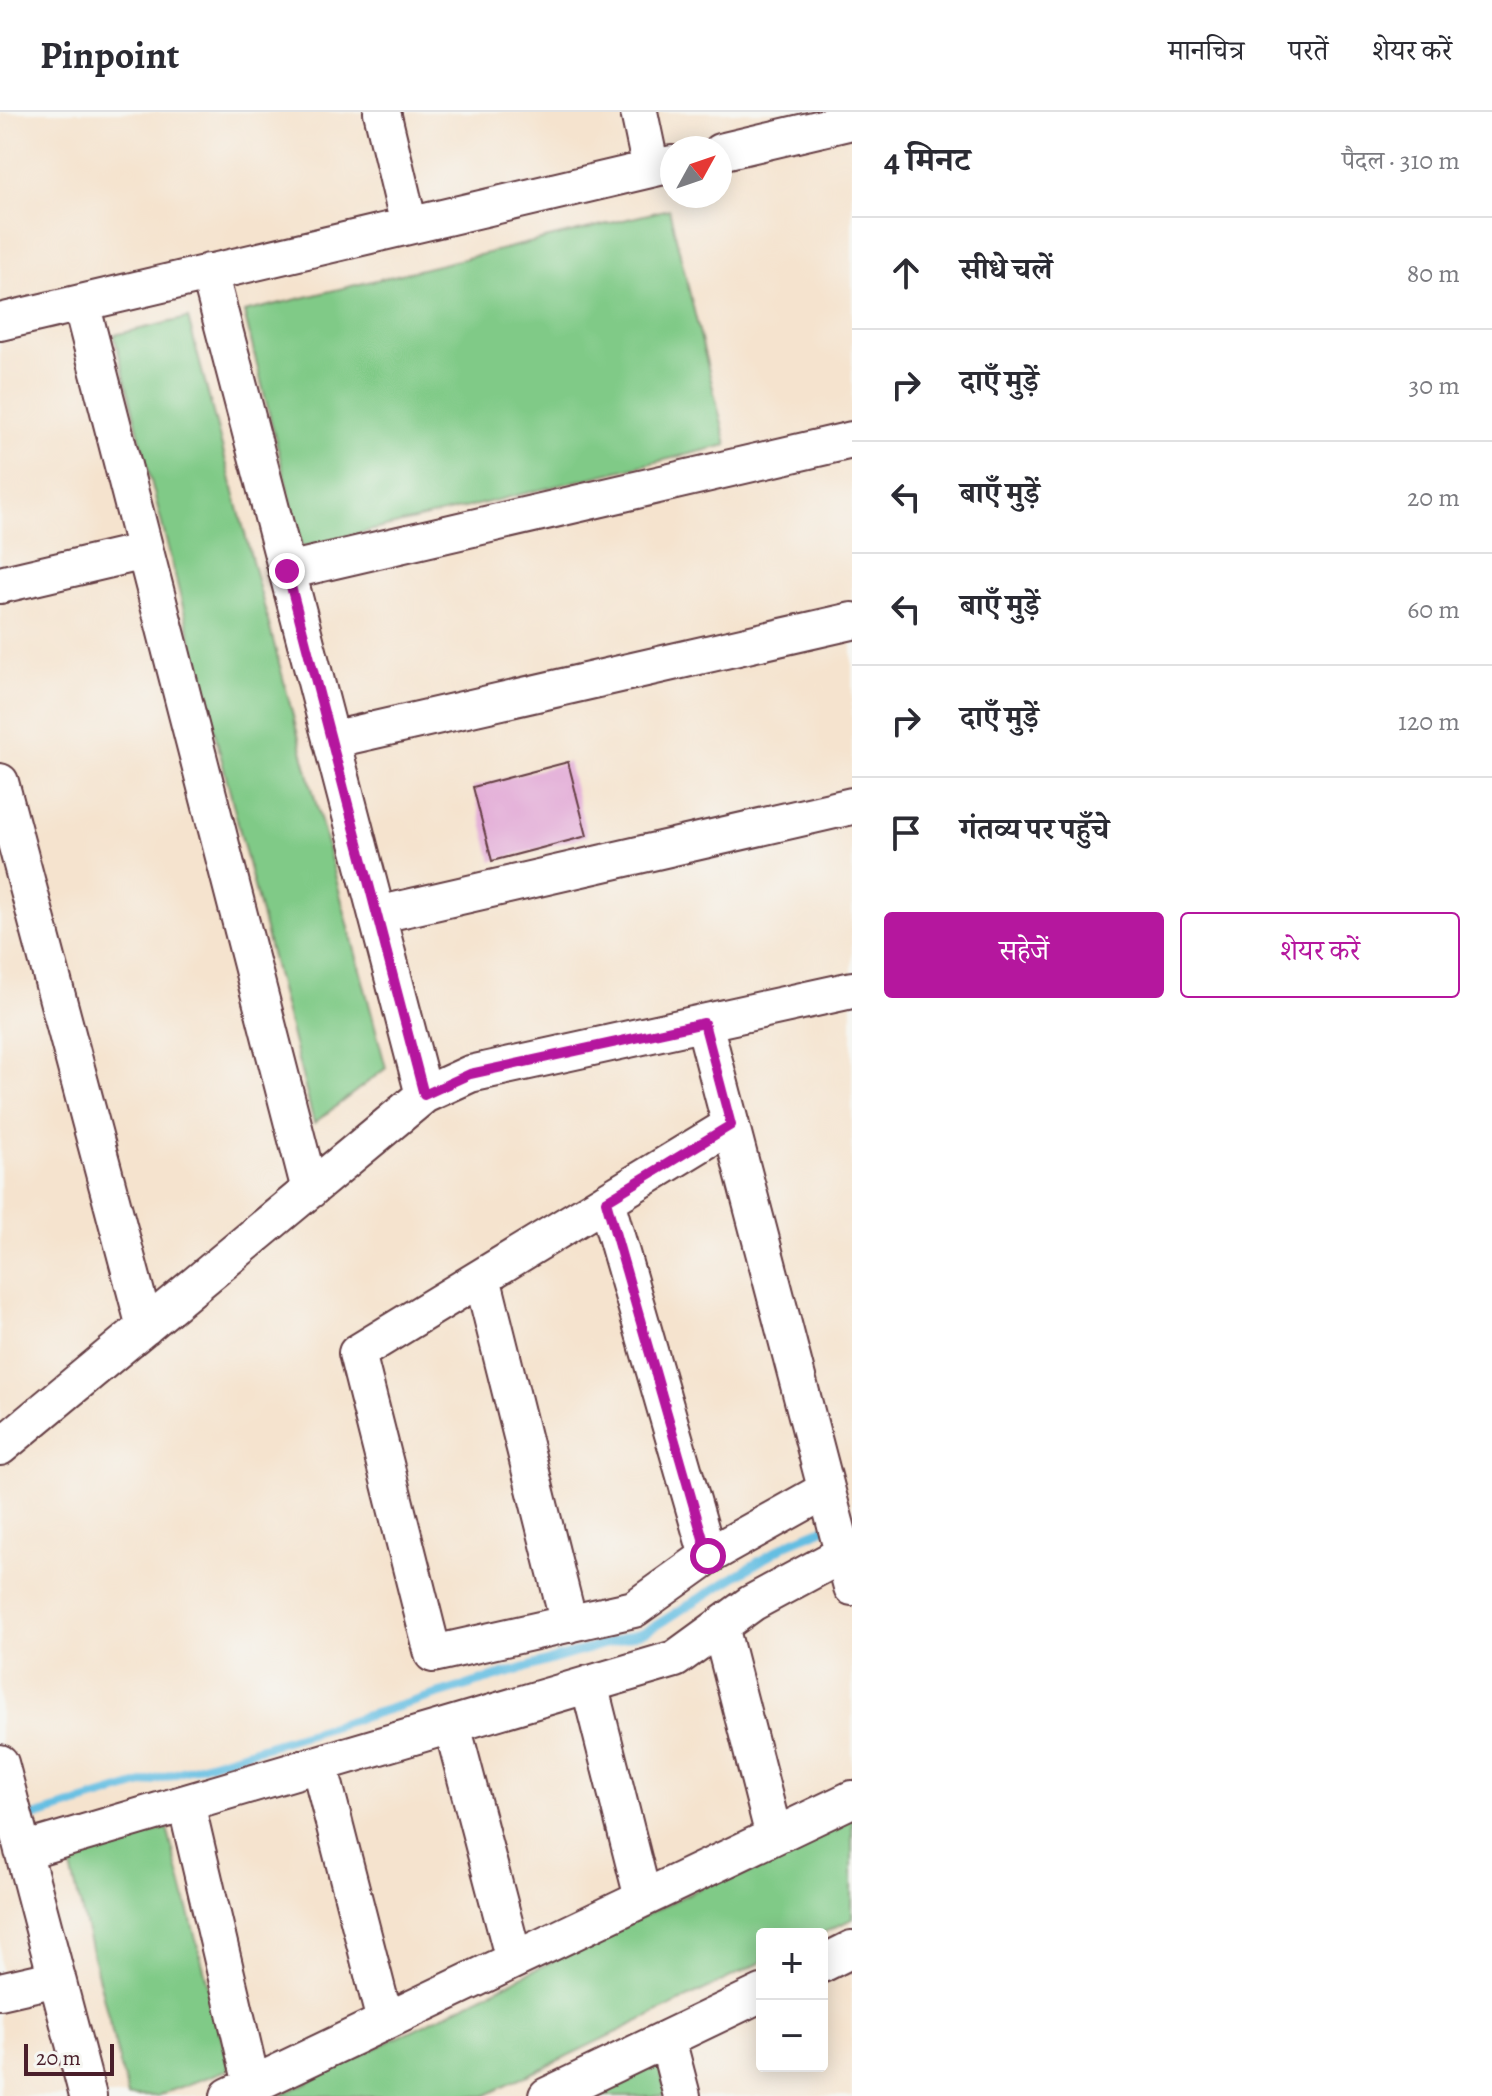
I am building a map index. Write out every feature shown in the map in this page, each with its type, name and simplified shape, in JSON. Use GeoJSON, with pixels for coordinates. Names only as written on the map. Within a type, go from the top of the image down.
{"type":"FeatureCollection","features":[{"type":"Feature","properties":{"kind":"street"},"geometry":{"type":"LineString","coordinates":[[382,112],[409,225]]}},
{"type":"Feature","properties":{"kind":"street"},"geometry":{"type":"LineString","coordinates":[[639,112],[660,161]]}},
{"type":"Feature","properties":{"kind":"street"},"geometry":{"type":"LineString","coordinates":[[732,149],[852,121]]}},
{"type":"Feature","properties":{"kind":"street"},"geometry":{"type":"LineString","coordinates":[[0,322],[660,166]]}},
{"type":"Feature","properties":{"kind":"street"},"geometry":{"type":"LineString","coordinates":[[209,272],[424,1095]]}},
{"type":"Feature","properties":{"kind":"street"},"geometry":{"type":"LineString","coordinates":[[81,303],[310,1190]]}},
{"type":"Feature","properties":{"kind":"street"},"geometry":{"type":"LineString","coordinates":[[287,571],[852,440]]}},
{"type":"Feature","properties":{"kind":"street"},"geometry":{"type":"LineString","coordinates":[[0,585],[145,551]]}},
{"type":"Feature","properties":{"kind":"street"},"geometry":{"type":"LineString","coordinates":[[331,740],[852,621]]}},
{"type":"Feature","properties":{"kind":"street"},"geometry":{"type":"LineString","coordinates":[[0,782],[145,1327]]}},
{"type":"Feature","properties":{"kind":"street"},"geometry":{"type":"LineString","coordinates":[[377,915],[852,806]]}},
{"type":"Feature","properties":{"kind":"street"},"geometry":{"type":"LineString","coordinates":[[0,1447],[424,1095],[470,1074],[852,990]]}},
{"type":"Feature","properties":{"kind":"street"},"geometry":{"type":"LineString","coordinates":[[704,1023],[838,1534]]}},
{"type":"Feature","properties":{"kind":"street"},"geometry":{"type":"LineString","coordinates":[[731,1125],[357,1353],[433,1654],[634,1609],[708,1556],[838,1534]]}},
{"type":"Feature","properties":{"kind":"street"},"geometry":{"type":"LineString","coordinates":[[606,1201],[708,1556]]}},
{"type":"Feature","properties":{"kind":"street"},"geometry":{"type":"LineString","coordinates":[[482,1277],[569,1624]]}},
{"type":"Feature","properties":{"kind":"street"},"geometry":{"type":"LineString","coordinates":[[19,1833],[186,1803],[675,1659],[752,1603],[838,1534]]}},
{"type":"Feature","properties":{"kind":"street"},"geometry":{"type":"LineString","coordinates":[[720,1626],[774,1836]]}},
{"type":"Feature","properties":{"kind":"street"},"geometry":{"type":"LineString","coordinates":[[589,1684],[643,1898]]}},
{"type":"Feature","properties":{"kind":"street"},"geometry":{"type":"LineString","coordinates":[[452,1725],[514,1960]]}},
{"type":"Feature","properties":{"kind":"street"},"geometry":{"type":"LineString","coordinates":[[319,1764],[385,2021]]}},
{"type":"Feature","properties":{"kind":"street"},"geometry":{"type":"LineString","coordinates":[[1,1771],[88,2096]]}},
{"type":"Feature","properties":{"kind":"street"},"geometry":{"type":"LineString","coordinates":[[186,1803],[240,2090],[852,1799]]}},
{"type":"Feature","properties":{"kind":"street"},"geometry":{"type":"LineString","coordinates":[[828,1961],[852,1949]]}},
{"type":"Feature","properties":{"kind":"street"},"geometry":{"type":"LineString","coordinates":[[0,1991],[57,1978]]}},
{"type":"Feature","properties":{"kind":"street"},"geometry":{"type":"LineString","coordinates":[[547,2096],[756,1996]]}},
{"type":"Feature","properties":{"kind":"street"},"geometry":{"type":"LineString","coordinates":[[667,2039],[682,2096]]}},
{"type":"Feature","properties":{"kind":"green space"},"geometry":{"type":"Polygon","coordinates":[[[669,209],[727,445],[302,547],[244,312],[669,209]]]}},
{"type":"Feature","properties":{"kind":"green space"},"geometry":{"type":"Polygon","coordinates":[[[188,318],[386,1068],[314,1123],[114,335],[188,318]]]}},
{"type":"Feature","properties":{"kind":"green space"},"geometry":{"type":"Polygon","coordinates":[[[852,1813],[852,1919],[828,1931],[828,1928],[756,1928],[756,1965],[484,2096],[279,2096],[852,1813]]]}},
{"type":"Feature","properties":{"kind":"green space"},"geometry":{"type":"Polygon","coordinates":[[[167,1828],[230,2069],[157,2096],[128,2096],[69,1860],[167,1828]]]}},
{"type":"Feature","properties":{"kind":"green space"},"geometry":{"type":"Polygon","coordinates":[[[658,2061],[667,2096],[583,2096],[658,2061]]]}},
{"type":"Feature","properties":{"kind":"building"},"geometry":{"type":"Polygon","coordinates":[[[568,762],[587,836],[492,861],[473,787],[568,762]]]}},
{"type":"Feature","properties":{"kind":"waterway"},"geometry":{"type":"LineString","coordinates":[[22,1820],[647,1631],[789,1543],[827,1527]]}},
{"type":"Feature","properties":{"kind":"route"},"geometry":{"type":"LineString","coordinates":[[287,571],[424,1095],[470,1074],[704,1023],[731,1125],[606,1201],[708,1556]]}}]}
